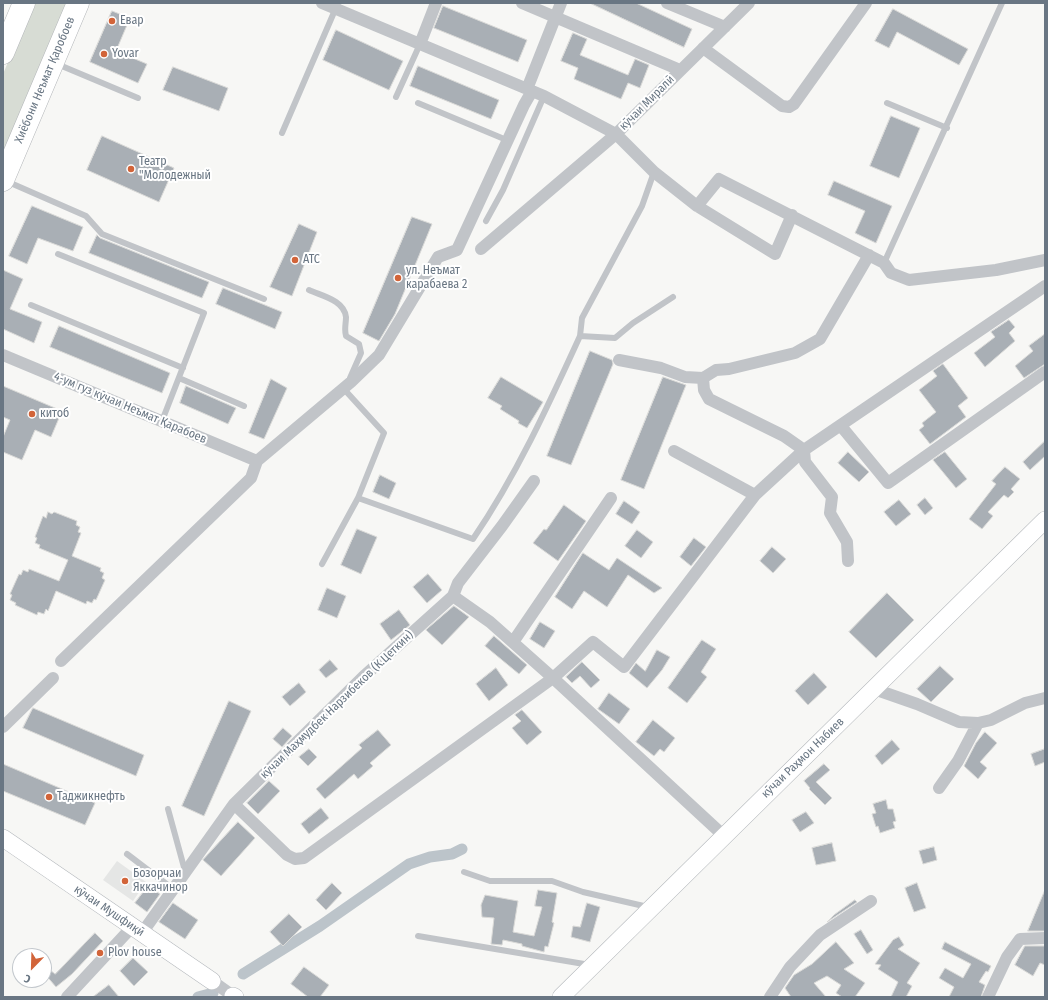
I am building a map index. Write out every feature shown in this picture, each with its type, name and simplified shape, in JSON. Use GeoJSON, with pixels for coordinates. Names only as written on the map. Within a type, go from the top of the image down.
{"type":"FeatureCollection","features":[{"type":"Feature","properties":{"kind":"highway"},"geometry":{"type":"LineString","coordinates":[[3,53],[24,3]]}},
{"type":"Feature","properties":{"kind":"highway","name":"Хиёбони Неъмат Қаробоев"},"geometry":{"type":"LineString","coordinates":[[3,180],[78,3]]}},
{"type":"Feature","properties":{"kind":"street","name":"кӯчаи Миралӣ"},"geometry":{"type":"LineString","coordinates":[[322,3],[336,6],[420,44],[544,96],[616,134],[749,3]]}},
{"type":"Feature","properties":{"kind":"street"},"geometry":{"type":"LineString","coordinates":[[420,44],[436,3]]}},
{"type":"Feature","properties":{"kind":"street"},"geometry":{"type":"LineString","coordinates":[[522,3],[680,70]]}},
{"type":"Feature","properties":{"kind":"street"},"geometry":{"type":"LineString","coordinates":[[61,661],[251,478],[257,461],[347,385],[378,355],[438,257],[457,250],[509,141],[524,105],[561,3]]}},
{"type":"Feature","properties":{"kind":"street"},"geometry":{"type":"LineString","coordinates":[[667,3],[725,27]]}},
{"type":"Feature","properties":{"kind":"street"},"geometry":{"type":"LineString","coordinates":[[703,48],[782,106],[789,107],[794,104],[866,3]]}},
{"type":"Feature","properties":{"kind":"street"},"geometry":{"type":"LineString","coordinates":[[481,248],[616,134],[654,172],[697,206],[775,254],[792,215]]}},
{"type":"Feature","properties":{"kind":"street"},"geometry":{"type":"LineString","coordinates":[[697,206],[719,179],[870,255],[884,263],[891,273],[909,280],[996,270],[1045,260]]}},
{"type":"Feature","properties":{"kind":"street"},"geometry":{"type":"LineString","coordinates":[[619,360],[660,368],[685,377],[702,378],[716,370],[729,369],[795,353],[820,339],[870,255]]}},
{"type":"Feature","properties":{"kind":"street"},"geometry":{"type":"LineString","coordinates":[[234,804],[287,855],[295,859],[304,858],[553,678],[593,642],[624,667],[755,495],[804,450],[1045,286]]}},
{"type":"Feature","properties":{"kind":"street","name":"4-ум гуз кӯчаи Неъмат Қарабоев"},"geometry":{"type":"LineString","coordinates":[[3,354],[257,461]]}},
{"type":"Feature","properties":{"kind":"street"},"geometry":{"type":"LineString","coordinates":[[841,426],[888,483],[1045,372]]}},
{"type":"Feature","properties":{"kind":"street"},"geometry":{"type":"LineString","coordinates":[[702,378],[704,390],[709,399],[784,436],[804,450]]}},
{"type":"Feature","properties":{"kind":"street"},"geometry":{"type":"LineString","coordinates":[[804,450],[804,462],[832,497],[830,513],[847,542],[848,561]]}},
{"type":"Feature","properties":{"kind":"street"},"geometry":{"type":"LineString","coordinates":[[674,451],[755,495]]}},
{"type":"Feature","properties":{"kind":"street","name":"кӯчаи Маҳмудбек Нарзибеков (К.Цеткин)"},"geometry":{"type":"LineString","coordinates":[[66,997],[137,930],[173,890],[234,804],[363,677],[453,596],[458,583],[534,481]]}},
{"type":"Feature","properties":{"kind":"street"},"geometry":{"type":"LineString","coordinates":[[513,642],[611,498]]}},
{"type":"Feature","properties":{"kind":"street","name":"кӯчаи Раҳмон Набиев"},"geometry":{"type":"LineString","coordinates":[[561,997],[1045,520]]}},
{"type":"Feature","properties":{"kind":"street"},"geometry":{"type":"LineString","coordinates":[[453,596],[490,622],[513,642],[724,836]]}},
{"type":"Feature","properties":{"kind":"street"},"geometry":{"type":"LineString","coordinates":[[3,727],[53,678]]}},
{"type":"Feature","properties":{"kind":"street"},"geometry":{"type":"LineString","coordinates":[[874,689],[918,704],[959,722],[991,720],[1025,703],[1045,698]]}},
{"type":"Feature","properties":{"kind":"street"},"geometry":{"type":"LineString","coordinates":[[940,788],[958,762],[978,722]]}},
{"type":"Feature","properties":{"kind":"street","name":"кӯчаи Мушфиқӣ"},"geometry":{"type":"LineString","coordinates":[[3,838],[234,996]]}},
{"type":"Feature","properties":{"kind":"street"},"geometry":{"type":"LineString","coordinates":[[770,997],[790,967],[820,935],[871,901]]}},
{"type":"Feature","properties":{"kind":"street"},"geometry":{"type":"LineString","coordinates":[[988,997],[1007,957],[1020,939],[1045,938]]}},
{"type":"Feature","properties":{"kind":"lane"},"geometry":{"type":"LineString","coordinates":[[884,263],[1002,3]]}},
{"type":"Feature","properties":{"kind":"lane"},"geometry":{"type":"LineString","coordinates":[[282,133],[336,6]]}},
{"type":"Feature","properties":{"kind":"lane"},"geometry":{"type":"LineString","coordinates":[[396,97],[420,44]]}},
{"type":"Feature","properties":{"kind":"lane"},"geometry":{"type":"LineString","coordinates":[[53,63],[138,98]]}},
{"type":"Feature","properties":{"kind":"lane"},"geometry":{"type":"LineString","coordinates":[[486,222],[503,190],[544,96]]}},
{"type":"Feature","properties":{"kind":"lane"},"geometry":{"type":"LineString","coordinates":[[418,103],[509,141]]}},
{"type":"Feature","properties":{"kind":"lane"},"geometry":{"type":"LineString","coordinates":[[887,103],[946,128]]}},
{"type":"Feature","properties":{"kind":"lane"},"geometry":{"type":"LineString","coordinates":[[358,498],[473,539],[487,518],[552,401],[580,336],[582,318],[642,206],[654,172]]}},
{"type":"Feature","properties":{"kind":"lane"},"geometry":{"type":"LineString","coordinates":[[3,180],[86,216],[102,234],[264,299]]}},
{"type":"Feature","properties":{"kind":"lane"},"geometry":{"type":"LineString","coordinates":[[58,254],[204,313],[162,421]]}},
{"type":"Feature","properties":{"kind":"lane"},"geometry":{"type":"LineString","coordinates":[[309,290],[339,304],[343,309],[346,319],[344,328],[346,336],[359,344],[361,354],[347,385],[384,434],[358,498],[322,564]]}},
{"type":"Feature","properties":{"kind":"lane"},"geometry":{"type":"LineString","coordinates":[[580,336],[615,338],[633,323],[673,297]]}},
{"type":"Feature","properties":{"kind":"lane"},"geometry":{"type":"LineString","coordinates":[[31,305],[183,368]]}},
{"type":"Feature","properties":{"kind":"lane"},"geometry":{"type":"LineString","coordinates":[[179,378],[244,406]]}},
{"type":"Feature","properties":{"kind":"lane"},"geometry":{"type":"LineString","coordinates":[[168,809],[185,872]]}},
{"type":"Feature","properties":{"kind":"lane"},"geometry":{"type":"LineString","coordinates":[[127,854],[173,890]]}},
{"type":"Feature","properties":{"kind":"lane"},"geometry":{"type":"LineString","coordinates":[[464,872],[490,881],[552,881],[583,892],[651,908]]}},
{"type":"Feature","properties":{"kind":"lane"},"geometry":{"type":"LineString","coordinates":[[418,936],[593,966]]}},
{"type":"Feature","properties":{"kind":"shaded area"},"geometry":{"type":"Polygon","coordinates":[[[33,3],[67,3],[3,157],[3,74],[33,3]]]}},
{"type":"Feature","properties":{"kind":"shaded area","name":"Бозорчаи Яккачинор"},"geometry":{"type":"Polygon","coordinates":[[[117,861],[146,882],[133,901],[103,880],[117,861]]]}},
{"type":"Feature","properties":{"kind":"building"},"geometry":{"type":"Polygon","coordinates":[[[590,3],[636,3],[692,29],[684,47],[590,3]]]}},
{"type":"Feature","properties":{"kind":"building"},"geometry":{"type":"Polygon","coordinates":[[[443,6],[527,40],[518,62],[434,28],[443,6]]]}},
{"type":"Feature","properties":{"kind":"building"},"geometry":{"type":"Polygon","coordinates":[[[893,9],[968,49],[959,65],[897,32],[889,48],[875,41],[893,9]]]}},
{"type":"Feature","properties":{"kind":"building"},"geometry":{"type":"Polygon","coordinates":[[[112,11],[130,18],[116,51],[147,64],[138,83],[90,62],[112,11]]]}},
{"type":"Feature","properties":{"kind":"building"},"geometry":{"type":"Polygon","coordinates":[[[336,30],[403,61],[389,90],[323,60],[336,30]]]}},
{"type":"Feature","properties":{"kind":"building"},"geometry":{"type":"Polygon","coordinates":[[[573,33],[587,39],[580,55],[628,75],[635,59],[649,65],[640,88],[628,83],[621,99],[574,79],[578,68],[561,61],[573,33]]]}},
{"type":"Feature","properties":{"kind":"building"},"geometry":{"type":"Polygon","coordinates":[[[418,66],[499,100],[491,119],[410,86],[418,66]]]}},
{"type":"Feature","properties":{"kind":"building"},"geometry":{"type":"Polygon","coordinates":[[[173,67],[228,88],[219,111],[163,90],[173,67]]]}},
{"type":"Feature","properties":{"kind":"building"},"geometry":{"type":"Polygon","coordinates":[[[891,116],[920,128],[899,178],[870,166],[891,116]]]}},
{"type":"Feature","properties":{"kind":"building","name":"Театр \"Молодежный"},"geometry":{"type":"Polygon","coordinates":[[[102,136],[174,168],[159,202],[87,170],[102,136]]]}},
{"type":"Feature","properties":{"kind":"building"},"geometry":{"type":"Polygon","coordinates":[[[834,181],[892,206],[876,243],[855,233],[865,211],[828,195],[834,181]]]}},
{"type":"Feature","properties":{"kind":"building"},"geometry":{"type":"Polygon","coordinates":[[[32,206],[83,227],[73,251],[38,238],[27,264],[9,256],[32,206]]]}},
{"type":"Feature","properties":{"kind":"building","name":"ул. Неъмат карабаева 2"},"geometry":{"type":"Polygon","coordinates":[[[412,217],[432,224],[395,314],[379,341],[363,333],[412,217]]]}},
{"type":"Feature","properties":{"kind":"building","name":"АТС"},"geometry":{"type":"Polygon","coordinates":[[[299,224],[317,232],[292,296],[270,287],[299,224]]]}},
{"type":"Feature","properties":{"kind":"building"},"geometry":{"type":"Polygon","coordinates":[[[97,235],[100,238],[209,282],[202,298],[89,253],[97,235]]]}},
{"type":"Feature","properties":{"kind":"building"},"geometry":{"type":"Polygon","coordinates":[[[3,270],[23,279],[10,309],[42,322],[34,343],[3,329],[3,270]]]}},
{"type":"Feature","properties":{"kind":"building"},"geometry":{"type":"Polygon","coordinates":[[[223,288],[282,312],[275,329],[216,304],[223,288]]]}},
{"type":"Feature","properties":{"kind":"building"},"geometry":{"type":"Polygon","coordinates":[[[1009,320],[1015,327],[1009,333],[1015,341],[985,367],[974,353],[995,337],[991,332],[1009,320]]]}},
{"type":"Feature","properties":{"kind":"building"},"geometry":{"type":"Polygon","coordinates":[[[59,326],[170,373],[162,393],[50,347],[59,326]]]}},
{"type":"Feature","properties":{"kind":"building"},"geometry":{"type":"Polygon","coordinates":[[[1045,334],[1045,364],[1024,378],[1015,366],[1033,351],[1029,346],[1045,334]]]}},
{"type":"Feature","properties":{"kind":"building"},"geometry":{"type":"Polygon","coordinates":[[[590,351],[612,360],[613,364],[571,465],[547,456],[590,351]]]}},
{"type":"Feature","properties":{"kind":"building"},"geometry":{"type":"Polygon","coordinates":[[[943,364],[968,398],[958,406],[966,417],[930,444],[919,430],[924,426],[922,423],[936,412],[919,390],[937,376],[933,371],[943,364]]]}},
{"type":"Feature","properties":{"kind":"building"},"geometry":{"type":"Polygon","coordinates":[[[501,377],[543,402],[527,428],[500,409],[502,406],[488,398],[501,377]]]}},
{"type":"Feature","properties":{"kind":"building"},"geometry":{"type":"Polygon","coordinates":[[[663,377],[686,385],[644,489],[621,480],[663,377]]]}},
{"type":"Feature","properties":{"kind":"building"},"geometry":{"type":"Polygon","coordinates":[[[271,379],[287,388],[264,439],[249,433],[271,379]]]}},
{"type":"Feature","properties":{"kind":"building","name":"китоб"},"geometry":{"type":"Polygon","coordinates":[[[3,386],[62,411],[51,437],[35,430],[22,460],[3,452],[3,437],[10,420],[3,417],[3,386]]]}},
{"type":"Feature","properties":{"kind":"building"},"geometry":{"type":"Polygon","coordinates":[[[186,386],[236,408],[228,424],[180,403],[186,386]]]}},
{"type":"Feature","properties":{"kind":"building"},"geometry":{"type":"Polygon","coordinates":[[[1045,441],[1045,456],[1030,470],[1023,462],[1045,441]]]}},
{"type":"Feature","properties":{"kind":"building"},"geometry":{"type":"Polygon","coordinates":[[[848,452],[869,472],[859,482],[838,463],[848,452]]]}},
{"type":"Feature","properties":{"kind":"building"},"geometry":{"type":"Polygon","coordinates":[[[945,452],[967,479],[956,488],[933,460],[945,452]]]}},
{"type":"Feature","properties":{"kind":"building"},"geometry":{"type":"Polygon","coordinates":[[[1005,467],[1020,479],[1011,489],[1014,492],[1008,498],[1004,495],[988,512],[993,516],[982,529],[969,519],[996,484],[992,481],[1005,467]]]}},
{"type":"Feature","properties":{"kind":"building"},"geometry":{"type":"Polygon","coordinates":[[[380,475],[396,483],[389,499],[373,492],[380,475]]]}},
{"type":"Feature","properties":{"kind":"building"},"geometry":{"type":"Polygon","coordinates":[[[925,498],[933,508],[925,515],[917,505],[925,498]]]}},
{"type":"Feature","properties":{"kind":"building"},"geometry":{"type":"Polygon","coordinates":[[[899,500],[911,514],[896,526],[884,512],[899,500]]]}},
{"type":"Feature","properties":{"kind":"building"},"geometry":{"type":"Polygon","coordinates":[[[624,501],[640,512],[632,524],[616,514],[624,501]]]}},
{"type":"Feature","properties":{"kind":"building"},"geometry":{"type":"Polygon","coordinates":[[[564,505],[586,521],[558,561],[533,543],[544,529],[546,530],[564,505]]]}},
{"type":"Feature","properties":{"kind":"building"},"geometry":{"type":"Polygon","coordinates":[[[48,512],[52,514],[54,512],[77,521],[76,525],[80,527],[78,532],[81,533],[72,556],[101,568],[100,571],[104,573],[102,578],[105,580],[96,600],[94,599],[92,603],[87,601],[86,604],[56,591],[48,611],[46,609],[44,614],[38,612],[37,615],[15,605],[16,603],[10,600],[12,595],[10,594],[19,574],[21,575],[23,570],[28,572],[29,569],[59,581],[68,560],[39,548],[40,545],[35,543],[37,538],[35,537],[43,516],[46,518],[48,512]]]}},
{"type":"Feature","properties":{"kind":"building"},"geometry":{"type":"Polygon","coordinates":[[[357,529],[377,537],[361,574],[341,565],[357,529]]]}},
{"type":"Feature","properties":{"kind":"building"},"geometry":{"type":"Polygon","coordinates":[[[637,530],[653,542],[641,558],[625,546],[637,530]]]}},
{"type":"Feature","properties":{"kind":"building"},"geometry":{"type":"Polygon","coordinates":[[[694,538],[706,547],[691,566],[680,557],[694,538]]]}},
{"type":"Feature","properties":{"kind":"building"},"geometry":{"type":"Polygon","coordinates":[[[772,547],[786,559],[773,573],[760,561],[772,547]]]}},
{"type":"Feature","properties":{"kind":"building"},"geometry":{"type":"Polygon","coordinates":[[[583,553],[609,570],[617,558],[662,588],[654,593],[628,575],[607,607],[584,591],[572,609],[555,597],[583,553]]]}},
{"type":"Feature","properties":{"kind":"building"},"geometry":{"type":"Polygon","coordinates":[[[428,574],[442,590],[427,603],[413,587],[428,574]]]}},
{"type":"Feature","properties":{"kind":"building"},"geometry":{"type":"Polygon","coordinates":[[[327,588],[346,596],[337,618],[318,610],[327,588]]]}},
{"type":"Feature","properties":{"kind":"building"},"geometry":{"type":"Polygon","coordinates":[[[887,593],[914,620],[876,658],[849,632],[887,593]]]}},
{"type":"Feature","properties":{"kind":"building"},"geometry":{"type":"Polygon","coordinates":[[[454,606],[469,617],[442,645],[426,630],[454,606]]]}},
{"type":"Feature","properties":{"kind":"building"},"geometry":{"type":"Polygon","coordinates":[[[399,610],[410,625],[391,640],[380,624],[399,610]]]}},
{"type":"Feature","properties":{"kind":"building"},"geometry":{"type":"Polygon","coordinates":[[[540,622],[555,631],[544,648],[530,639],[540,622]]]}},
{"type":"Feature","properties":{"kind":"building"},"geometry":{"type":"Polygon","coordinates":[[[494,636],[527,665],[519,674],[485,646],[494,636]]]}},
{"type":"Feature","properties":{"kind":"building"},"geometry":{"type":"Polygon","coordinates":[[[702,640],[716,649],[701,672],[707,677],[687,703],[668,688],[702,640]]]}},
{"type":"Feature","properties":{"kind":"building"},"geometry":{"type":"Polygon","coordinates":[[[657,650],[670,657],[662,670],[647,688],[629,673],[636,663],[645,671],[657,650]]]}},
{"type":"Feature","properties":{"kind":"building"},"geometry":{"type":"Polygon","coordinates":[[[330,660],[338,669],[326,678],[319,670],[330,660]]]}},
{"type":"Feature","properties":{"kind":"building"},"geometry":{"type":"Polygon","coordinates":[[[582,662],[600,680],[591,688],[580,676],[572,683],[566,677],[582,662]]]}},
{"type":"Feature","properties":{"kind":"building"},"geometry":{"type":"Polygon","coordinates":[[[940,666],[954,679],[931,702],[917,689],[940,666]]]}},
{"type":"Feature","properties":{"kind":"building"},"geometry":{"type":"Polygon","coordinates":[[[496,668],[508,685],[489,701],[476,684],[496,668]]]}},
{"type":"Feature","properties":{"kind":"building"},"geometry":{"type":"Polygon","coordinates":[[[814,673],[827,687],[808,705],[795,691],[814,673]]]}},
{"type":"Feature","properties":{"kind":"building"},"geometry":{"type":"Polygon","coordinates":[[[299,683],[306,692],[290,706],[282,697],[299,683]]]}},
{"type":"Feature","properties":{"kind":"building"},"geometry":{"type":"Polygon","coordinates":[[[609,693],[630,709],[619,724],[598,709],[609,693]]]}},
{"type":"Feature","properties":{"kind":"building"},"geometry":{"type":"Polygon","coordinates":[[[229,701],[251,711],[204,816],[182,806],[229,701]]]}},
{"type":"Feature","properties":{"kind":"building"},"geometry":{"type":"Polygon","coordinates":[[[33,708],[144,755],[136,776],[23,728],[33,708]]]}},
{"type":"Feature","properties":{"kind":"building"},"geometry":{"type":"Polygon","coordinates":[[[522,710],[542,732],[527,745],[512,728],[521,721],[515,715],[522,710]]]}},
{"type":"Feature","properties":{"kind":"building"},"geometry":{"type":"Polygon","coordinates":[[[653,720],[675,738],[664,752],[660,749],[654,756],[636,742],[653,720]]]}},
{"type":"Feature","properties":{"kind":"building"},"geometry":{"type":"Polygon","coordinates":[[[283,728],[292,736],[282,747],[273,739],[283,728]]]}},
{"type":"Feature","properties":{"kind":"building"},"geometry":{"type":"Polygon","coordinates":[[[378,730],[391,745],[370,763],[373,766],[358,779],[354,774],[325,799],[316,789],[362,748],[359,745],[378,730]]]}},
{"type":"Feature","properties":{"kind":"building"},"geometry":{"type":"Polygon","coordinates":[[[985,732],[997,743],[980,762],[987,768],[978,779],[964,766],[976,743],[985,732]]]}},
{"type":"Feature","properties":{"kind":"building"},"geometry":{"type":"Polygon","coordinates":[[[892,740],[900,749],[882,765],[875,756],[892,740]]]}},
{"type":"Feature","properties":{"kind":"building"},"geometry":{"type":"Polygon","coordinates":[[[309,749],[317,757],[308,766],[299,757],[309,749]]]}},
{"type":"Feature","properties":{"kind":"building"},"geometry":{"type":"Polygon","coordinates":[[[1045,749],[1045,762],[1035,766],[1031,754],[1045,749]]]}},
{"type":"Feature","properties":{"kind":"building","name":"Таджикнефть"},"geometry":{"type":"Polygon","coordinates":[[[3,764],[95,803],[85,825],[3,791],[3,764]]]}},
{"type":"Feature","properties":{"kind":"building"},"geometry":{"type":"Polygon","coordinates":[[[824,764],[830,770],[816,782],[832,798],[825,805],[809,789],[810,788],[804,781],[824,764]]]}},
{"type":"Feature","properties":{"kind":"building"},"geometry":{"type":"Polygon","coordinates":[[[269,781],[280,791],[258,814],[247,803],[269,781]]]}},
{"type":"Feature","properties":{"kind":"building"},"geometry":{"type":"Polygon","coordinates":[[[886,800],[888,809],[893,809],[896,821],[893,822],[895,828],[880,833],[878,826],[876,827],[872,814],[876,813],[873,804],[886,800]]]}},
{"type":"Feature","properties":{"kind":"building"},"geometry":{"type":"Polygon","coordinates":[[[321,808],[329,818],[309,834],[301,824],[321,808]]]}},
{"type":"Feature","properties":{"kind":"building"},"geometry":{"type":"Polygon","coordinates":[[[806,812],[814,823],[800,832],[792,820],[806,812]]]}},
{"type":"Feature","properties":{"kind":"building"},"geometry":{"type":"Polygon","coordinates":[[[238,822],[255,838],[221,876],[203,860],[238,822]]]}},
{"type":"Feature","properties":{"kind":"building"},"geometry":{"type":"Polygon","coordinates":[[[832,843],[836,861],[816,865],[812,848],[832,843]]]}},
{"type":"Feature","properties":{"kind":"building"},"geometry":{"type":"Polygon","coordinates":[[[934,847],[937,860],[923,864],[919,851],[934,847]]]}},
{"type":"Feature","properties":{"kind":"building"},"geometry":{"type":"Polygon","coordinates":[[[332,883],[342,893],[326,910],[316,900],[332,883]]]}},
{"type":"Feature","properties":{"kind":"building"},"geometry":{"type":"Polygon","coordinates":[[[917,883],[926,908],[914,912],[905,888],[917,883]]]}},
{"type":"Feature","properties":{"kind":"building"},"geometry":{"type":"Polygon","coordinates":[[[148,886],[160,894],[147,912],[135,903],[148,886]]]}},
{"type":"Feature","properties":{"kind":"building"},"geometry":{"type":"Polygon","coordinates":[[[538,890],[557,893],[552,922],[554,923],[548,947],[545,946],[544,952],[522,946],[522,944],[503,940],[502,945],[491,944],[494,918],[482,917],[481,905],[485,895],[518,901],[513,932],[534,936],[542,907],[535,906],[538,890]]]}},
{"type":"Feature","properties":{"kind":"building"},"geometry":{"type":"Polygon","coordinates":[[[1045,890],[1045,931],[1028,931],[1045,890]]]}},
{"type":"Feature","properties":{"kind":"building"},"geometry":{"type":"Polygon","coordinates":[[[855,900],[857,902],[827,922],[834,915],[855,900]]]}},
{"type":"Feature","properties":{"kind":"building"},"geometry":{"type":"Polygon","coordinates":[[[173,903],[198,920],[185,939],[159,922],[173,903]]]}},
{"type":"Feature","properties":{"kind":"building"},"geometry":{"type":"Polygon","coordinates":[[[587,903],[600,907],[590,942],[571,937],[573,926],[580,927],[587,903]]]}},
{"type":"Feature","properties":{"kind":"building"},"geometry":{"type":"Polygon","coordinates":[[[289,914],[302,927],[283,946],[270,932],[289,914]]]}},
{"type":"Feature","properties":{"kind":"building"},"geometry":{"type":"Polygon","coordinates":[[[861,930],[873,950],[867,954],[854,934],[861,930]]]}},
{"type":"Feature","properties":{"kind":"building"},"geometry":{"type":"Polygon","coordinates":[[[95,933],[103,941],[72,974],[56,987],[52,982],[52,972],[55,974],[95,933]]]}},
{"type":"Feature","properties":{"kind":"building"},"geometry":{"type":"Polygon","coordinates":[[[899,937],[904,945],[898,949],[920,963],[907,983],[912,986],[906,997],[891,997],[898,982],[878,969],[881,965],[875,964],[893,940],[899,937]]]}},
{"type":"Feature","properties":{"kind":"building"},"geometry":{"type":"Polygon","coordinates":[[[836,942],[854,963],[844,969],[865,983],[855,997],[842,997],[836,993],[841,985],[827,976],[814,983],[826,997],[791,997],[785,988],[794,975],[812,964],[836,942]]]}},
{"type":"Feature","properties":{"kind":"building"},"geometry":{"type":"Polygon","coordinates":[[[945,942],[991,966],[979,982],[985,985],[981,997],[949,997],[954,987],[939,978],[945,968],[963,978],[971,964],[942,949],[945,942]]]}},
{"type":"Feature","properties":{"kind":"building"},"geometry":{"type":"Polygon","coordinates":[[[1025,946],[1045,946],[1045,965],[1040,963],[1033,976],[1015,965],[1025,946]]]}},
{"type":"Feature","properties":{"kind":"building"},"geometry":{"type":"Polygon","coordinates":[[[133,958],[148,972],[134,986],[120,971],[133,958]]]}},
{"type":"Feature","properties":{"kind":"building"},"geometry":{"type":"Polygon","coordinates":[[[304,967],[329,985],[320,997],[308,997],[291,984],[304,967]]]}},
{"type":"Feature","properties":{"kind":"building"},"geometry":{"type":"Polygon","coordinates":[[[109,985],[119,997],[93,997],[109,985]]]}},
{"type":"Feature","properties":{"kind":"waterway"},"geometry":{"type":"LineString","coordinates":[[243,974],[320,926],[409,864],[430,857],[452,854],[462,849]]}},
{"type":"Feature","properties":{"kind":"waterway"},"geometry":{"type":"LineString","coordinates":[[198,997],[213,993]]}},
{"type":"Feature","properties":{"kind":"place","name":"Евар"},"geometry":{"type":"Point","coordinates":[112,21]}},
{"type":"Feature","properties":{"kind":"place","name":"Yovar"},"geometry":{"type":"Point","coordinates":[104,54]}},
{"type":"Feature","properties":{"kind":"place","name":"Театр \"Молодежный"},"geometry":{"type":"Point","coordinates":[131,169]}},
{"type":"Feature","properties":{"kind":"place","name":"АТС"},"geometry":{"type":"Point","coordinates":[295,260]}},
{"type":"Feature","properties":{"kind":"place","name":"ул. Неъмат карабаева 2"},"geometry":{"type":"Point","coordinates":[398,278]}},
{"type":"Feature","properties":{"kind":"place","name":"китоб"},"geometry":{"type":"Point","coordinates":[32,414]}},
{"type":"Feature","properties":{"kind":"place","name":"Таджикнефть"},"geometry":{"type":"Point","coordinates":[49,797]}},
{"type":"Feature","properties":{"kind":"place","name":"Бозорчаи Яккачинор"},"geometry":{"type":"Point","coordinates":[125,881]}},
{"type":"Feature","properties":{"kind":"place","name":"Plov house"},"geometry":{"type":"Point","coordinates":[100,953]}}]}
